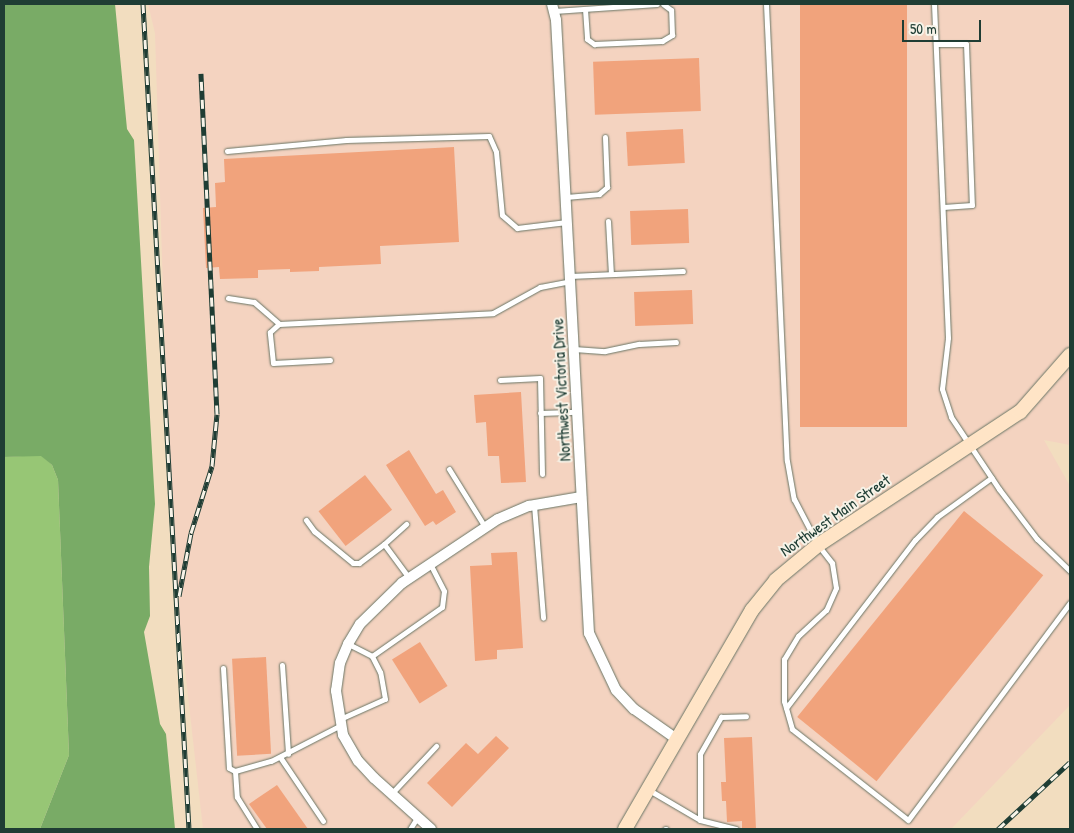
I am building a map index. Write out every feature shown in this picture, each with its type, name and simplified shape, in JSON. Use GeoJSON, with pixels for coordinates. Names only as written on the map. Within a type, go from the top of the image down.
{"type":"FeatureCollection","features":[{"type":"Feature","properties":{"kind":"street","name":"Northwest Victoria Drive"},"geometry":{"type":"LineString","coordinates":[[553,7],[566,197],[587,619],[592,644],[606,674],[623,698],[678,740]]}},
{"type":"Feature","properties":{"kind":"street","name":"Northwest Main Street"},"geometry":{"type":"LineString","coordinates":[[625,829],[752,610],[776,580],[818,545],[1020,412],[1070,355]]}},
{"type":"Feature","properties":{"kind":"street"},"geometry":{"type":"LineString","coordinates":[[431,829],[391,794],[358,761],[340,722],[338,677],[348,644],[376,606],[409,578],[485,527],[534,504],[581,497]]}},
{"type":"Feature","properties":{"kind":"lane"},"geometry":{"type":"LineString","coordinates":[[553,7],[585,9],[657,4]]}},
{"type":"Feature","properties":{"kind":"lane"},"geometry":{"type":"LineString","coordinates":[[585,9],[587,39],[594,44],[662,41],[672,35],[671,10],[663,4]]}},
{"type":"Feature","properties":{"kind":"lane"},"geometry":{"type":"LineString","coordinates":[[766,4],[787,461],[794,499],[818,545],[832,563],[836,588],[826,610],[798,636],[784,659],[786,708],[792,729],[908,820],[1070,603]]}},
{"type":"Feature","properties":{"kind":"lane"},"geometry":{"type":"LineString","coordinates":[[934,4],[948,338],[942,389],[950,417],[991,478],[1038,539],[1070,571]]}},
{"type":"Feature","properties":{"kind":"lane"},"geometry":{"type":"LineString","coordinates":[[936,44],[966,44],[972,205],[942,207]]}},
{"type":"Feature","properties":{"kind":"lane"},"geometry":{"type":"LineString","coordinates":[[227,152],[346,140],[488,136],[496,152],[502,215],[518,228],[567,222]]}},
{"type":"Feature","properties":{"kind":"lane"},"geometry":{"type":"LineString","coordinates":[[566,197],[599,194],[607,187],[605,137]]}},
{"type":"Feature","properties":{"kind":"lane"},"geometry":{"type":"LineString","coordinates":[[608,221],[611,274]]}},
{"type":"Feature","properties":{"kind":"lane"},"geometry":{"type":"LineString","coordinates":[[330,360],[273,363],[270,332],[279,324],[493,313],[540,287],[570,278],[683,271]]}},
{"type":"Feature","properties":{"kind":"lane"},"geometry":{"type":"LineString","coordinates":[[228,298],[254,302],[279,324]]}},
{"type":"Feature","properties":{"kind":"lane"},"geometry":{"type":"LineString","coordinates":[[574,350],[605,351],[639,344],[676,342]]}},
{"type":"Feature","properties":{"kind":"lane"},"geometry":{"type":"LineString","coordinates":[[500,380],[540,378],[542,474]]}},
{"type":"Feature","properties":{"kind":"lane"},"geometry":{"type":"LineString","coordinates":[[540,414],[577,412]]}},
{"type":"Feature","properties":{"kind":"lane"},"geometry":{"type":"LineString","coordinates":[[449,469],[485,527]]}},
{"type":"Feature","properties":{"kind":"lane"},"geometry":{"type":"LineString","coordinates":[[786,708],[915,540],[937,517],[991,478]]}},
{"type":"Feature","properties":{"kind":"lane"},"geometry":{"type":"LineString","coordinates":[[534,504],[543,618]]}},
{"type":"Feature","properties":{"kind":"lane"},"geometry":{"type":"LineString","coordinates":[[306,520],[314,531],[353,563],[359,563],[406,524]]}},
{"type":"Feature","properties":{"kind":"lane"},"geometry":{"type":"LineString","coordinates":[[384,544],[409,578]]}},
{"type":"Feature","properties":{"kind":"lane"},"geometry":{"type":"LineString","coordinates":[[372,656],[442,607],[444,592],[430,563]]}},
{"type":"Feature","properties":{"kind":"lane"},"geometry":{"type":"LineString","coordinates":[[235,771],[288,754],[340,722],[385,699],[380,672],[372,656],[348,644]]}},
{"type":"Feature","properties":{"kind":"lane"},"geometry":{"type":"LineString","coordinates":[[282,665],[288,754]]}},
{"type":"Feature","properties":{"kind":"lane"},"geometry":{"type":"LineString","coordinates":[[223,668],[228,764],[235,771],[237,797],[257,829]]}},
{"type":"Feature","properties":{"kind":"lane"},"geometry":{"type":"LineString","coordinates":[[700,820],[700,754],[721,717],[746,716]]}},
{"type":"Feature","properties":{"kind":"lane"},"geometry":{"type":"LineString","coordinates":[[391,794],[436,746]]}},
{"type":"Feature","properties":{"kind":"lane"},"geometry":{"type":"LineString","coordinates":[[280,757],[323,821]]}},
{"type":"Feature","properties":{"kind":"lane"},"geometry":{"type":"LineString","coordinates":[[648,790],[700,820],[736,829]]}},
{"type":"Feature","properties":{"kind":"lane"},"geometry":{"type":"LineString","coordinates":[[410,829],[418,818]]}},
{"type":"Feature","properties":{"kind":"shaded area"},"geometry":{"type":"Polygon","coordinates":[[[148,4],[1070,4],[1070,445],[1044,440],[1070,486],[1070,705],[951,829],[203,829],[171,545],[155,33],[148,4]]]}},
{"type":"Feature","properties":{"kind":"green space"},"geometry":{"type":"Polygon","coordinates":[[[4,4],[115,4],[127,129],[134,140],[155,504],[149,567],[150,616],[144,632],[160,724],[166,734],[175,829],[40,829],[69,755],[58,480],[52,465],[41,456],[4,457],[4,4]]]}},
{"type":"Feature","properties":{"kind":"green space"},"geometry":{"type":"Polygon","coordinates":[[[41,455],[52,465],[58,480],[69,755],[40,829],[4,829],[4,457],[41,455]]]}},
{"type":"Feature","properties":{"kind":"building"},"geometry":{"type":"Polygon","coordinates":[[[800,4],[907,4],[907,427],[800,427],[800,4]]]}},
{"type":"Feature","properties":{"kind":"building"},"geometry":{"type":"Polygon","coordinates":[[[699,58],[701,111],[595,115],[593,62],[699,58]]]}},
{"type":"Feature","properties":{"kind":"building"},"geometry":{"type":"Polygon","coordinates":[[[683,129],[685,163],[628,166],[626,132],[683,129]]]}},
{"type":"Feature","properties":{"kind":"building"},"geometry":{"type":"Polygon","coordinates":[[[454,147],[459,242],[380,246],[381,264],[319,267],[319,271],[290,272],[290,269],[258,270],[258,278],[220,279],[219,267],[206,268],[203,208],[216,207],[215,183],[225,182],[224,159],[454,147]]]}},
{"type":"Feature","properties":{"kind":"building"},"geometry":{"type":"Polygon","coordinates":[[[688,209],[689,243],[631,245],[630,211],[688,209]]]}},
{"type":"Feature","properties":{"kind":"building"},"geometry":{"type":"Polygon","coordinates":[[[692,290],[693,324],[635,326],[634,292],[692,290]]]}},
{"type":"Feature","properties":{"kind":"building"},"geometry":{"type":"Polygon","coordinates":[[[521,392],[526,482],[501,483],[499,456],[488,456],[486,422],[476,423],[474,395],[521,392]]]}},
{"type":"Feature","properties":{"kind":"building"},"geometry":{"type":"Polygon","coordinates":[[[409,450],[436,494],[443,490],[456,512],[436,525],[433,521],[425,526],[386,465],[409,450]]]}},
{"type":"Feature","properties":{"kind":"building"},"geometry":{"type":"Polygon","coordinates":[[[365,475],[392,510],[346,546],[319,511],[365,475]]]}},
{"type":"Feature","properties":{"kind":"building"},"geometry":{"type":"Polygon","coordinates":[[[964,511],[1043,575],[876,781],[797,717],[964,511]]]}},
{"type":"Feature","properties":{"kind":"building"},"geometry":{"type":"Polygon","coordinates":[[[517,552],[523,648],[497,650],[497,659],[475,661],[470,566],[492,565],[491,553],[517,552]]]}},
{"type":"Feature","properties":{"kind":"building"},"geometry":{"type":"Polygon","coordinates":[[[420,642],[448,686],[420,704],[392,659],[420,642]]]}},
{"type":"Feature","properties":{"kind":"building"},"geometry":{"type":"Polygon","coordinates":[[[266,657],[271,754],[237,756],[232,659],[266,657]]]}},
{"type":"Feature","properties":{"kind":"building"},"geometry":{"type":"Polygon","coordinates":[[[496,736],[509,748],[452,807],[427,783],[466,743],[478,754],[496,736]]]}},
{"type":"Feature","properties":{"kind":"building"},"geometry":{"type":"Polygon","coordinates":[[[752,737],[756,829],[742,829],[742,821],[727,822],[726,801],[722,801],[721,782],[726,782],[724,738],[752,737]]]}},
{"type":"Feature","properties":{"kind":"building"},"geometry":{"type":"Polygon","coordinates":[[[277,785],[308,829],[267,829],[249,804],[277,785]]]}},
{"type":"Feature","properties":{"kind":"railway"},"geometry":{"type":"LineString","coordinates":[[143,4],[189,829]]}},
{"type":"Feature","properties":{"kind":"railway"},"geometry":{"type":"LineString","coordinates":[[179,596],[191,533],[212,466],[217,414],[201,73]]}},
{"type":"Feature","properties":{"kind":"railway"},"geometry":{"type":"LineString","coordinates":[[998,829],[1070,762]]}}]}
